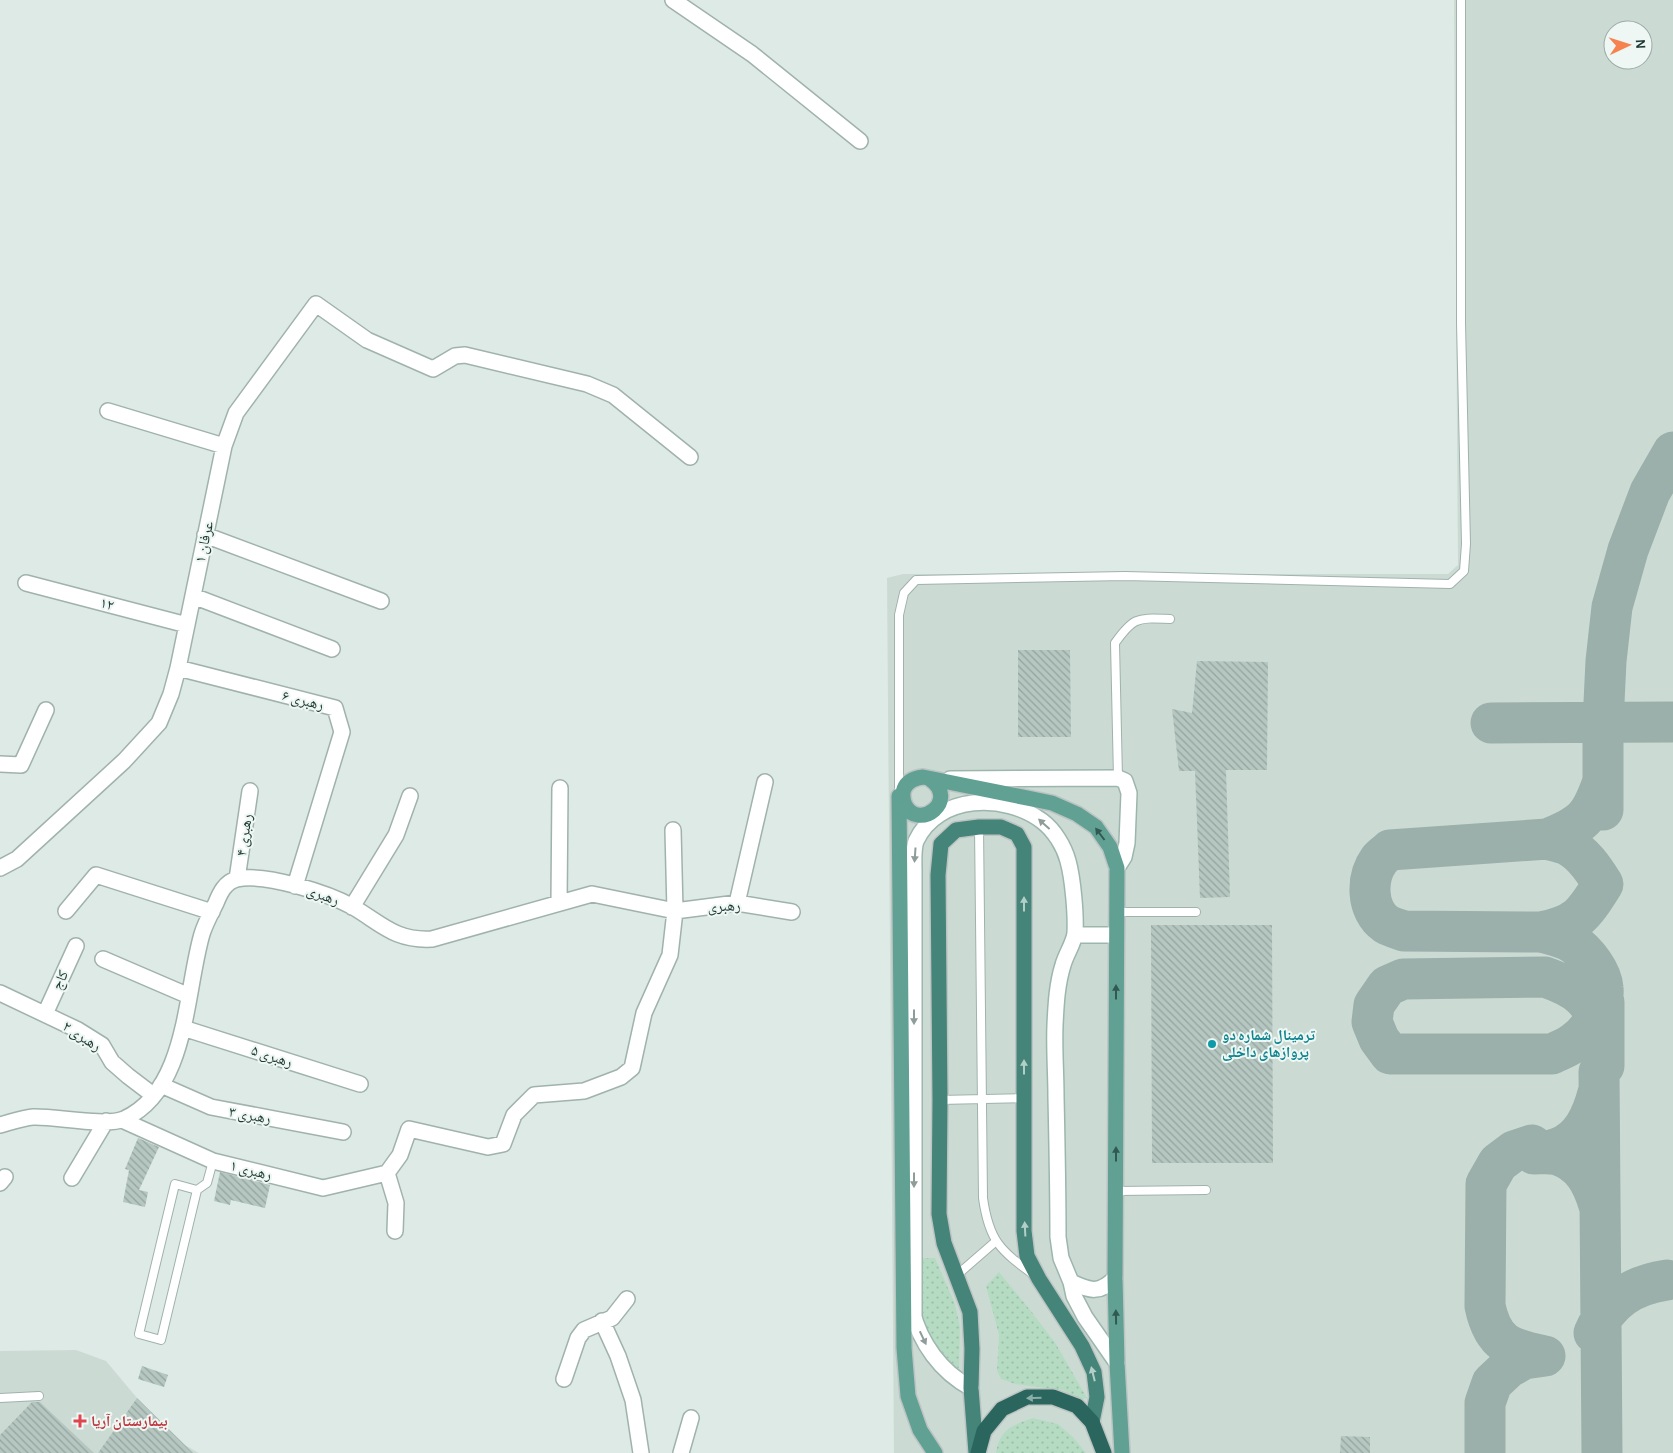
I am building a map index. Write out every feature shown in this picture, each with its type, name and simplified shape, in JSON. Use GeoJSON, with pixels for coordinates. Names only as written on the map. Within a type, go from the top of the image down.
{"type":"FeatureCollection","features":[{"type":"Feature","properties":{"kind":"highway"},"geometry":{"type":"LineString","coordinates":[[977,1453],[971,1388],[972,1349],[970,1312],[944,1243],[939,1214],[938,875],[941,844],[956,830],[1001,827],[1017,834],[1024,847],[1024,1231],[1028,1256],[1040,1279],[1082,1346],[1094,1372],[1097,1397],[1092,1422]]}},
{"type":"Feature","properties":{"kind":"highway"},"geometry":{"type":"LineString","coordinates":[[977,1453],[984,1431],[1002,1409],[1027,1397],[1052,1398],[1077,1406],[1092,1422],[1104,1453]]}},
{"type":"Feature","properties":{"kind":"main road"},"geometry":{"type":"LineString","coordinates":[[935,1453],[920,1430],[908,1396],[904,1348],[901,795],[909,782],[923,777],[1052,803],[1077,814],[1096,827],[1110,847],[1117,868],[1116,1278],[1117,1363],[1122,1453]]}},
{"type":"Feature","properties":{"kind":"main road"},"geometry":{"type":"LineString","coordinates":[[901,795],[908,809],[921,815],[928,814],[935,810],[941,797],[936,783],[930,779]]}},
{"type":"Feature","properties":{"kind":"street"},"geometry":{"type":"LineString","coordinates":[[673,0],[752,54],[860,141]]}},
{"type":"Feature","properties":{"kind":"street","name":"عرفان ۱"},"geometry":{"type":"LineString","coordinates":[[0,868],[18,859],[124,761],[159,723],[178,668],[224,446],[236,413],[316,304],[367,340],[433,369],[455,356],[465,355],[588,384],[613,395],[690,457]]}},
{"type":"Feature","properties":{"kind":"street"},"geometry":{"type":"LineString","coordinates":[[108,411],[224,446]]}},
{"type":"Feature","properties":{"kind":"street"},"geometry":{"type":"LineString","coordinates":[[206,535],[381,601]]}},
{"type":"Feature","properties":{"kind":"street","name":"۱۲"},"geometry":{"type":"LineString","coordinates":[[26,583],[187,625]]}},
{"type":"Feature","properties":{"kind":"street"},"geometry":{"type":"LineString","coordinates":[[193,596],[332,649]]}},
{"type":"Feature","properties":{"kind":"street","name":"رهبری ۶"},"geometry":{"type":"LineString","coordinates":[[178,668],[335,708],[342,732],[295,886]]}},
{"type":"Feature","properties":{"kind":"street"},"geometry":{"type":"LineString","coordinates":[[0,764],[21,765],[46,710]]}},
{"type":"Feature","properties":{"kind":"street"},"geometry":{"type":"LineString","coordinates":[[930,779],[1118,778],[1125,781],[1129,793],[1127,843],[1124,857],[1117,868]]}},
{"type":"Feature","properties":{"kind":"street"},"geometry":{"type":"LineString","coordinates":[[737,903],[764,782]]}},
{"type":"Feature","properties":{"kind":"street"},"geometry":{"type":"LineString","coordinates":[[558,903],[560,788]]}},
{"type":"Feature","properties":{"kind":"street","name":"رهبری ۴"},"geometry":{"type":"LineString","coordinates":[[237,879],[250,791]]}},
{"type":"Feature","properties":{"kind":"street"},"geometry":{"type":"LineString","coordinates":[[352,907],[396,835],[410,796]]}},
{"type":"Feature","properties":{"kind":"street"},"geometry":{"type":"LineString","coordinates":[[914,1318],[915,842],[926,826],[942,813],[961,805],[984,802],[1006,804],[1028,812],[1043,822],[1058,838],[1068,861],[1073,895],[1075,935],[1064,963],[1058,986],[1055,1025],[1058,1237],[1061,1258],[1071,1282],[1074,1296],[1086,1318],[1117,1363]]}},
{"type":"Feature","properties":{"kind":"street"},"geometry":{"type":"LineString","coordinates":[[395,1231],[396,1203],[387,1173],[400,1155],[409,1129],[488,1147],[503,1144],[514,1115],[534,1095],[584,1090],[621,1077],[632,1068],[644,1014],[670,956],[675,911],[673,830]]}},
{"type":"Feature","properties":{"kind":"street"},"geometry":{"type":"LineString","coordinates":[[66,911],[96,875],[212,912]]}},
{"type":"Feature","properties":{"kind":"street","name":"رهبری"},"geometry":{"type":"LineString","coordinates":[[237,879],[252,877],[317,891],[352,907],[391,932],[416,940],[432,938],[592,894],[675,911],[737,903],[792,912]]}},
{"type":"Feature","properties":{"kind":"street"},"geometry":{"type":"LineString","coordinates":[[0,1125],[32,1117],[106,1121],[122,1120],[141,1109],[157,1090],[169,1069],[183,1028],[202,933],[221,891],[229,882],[237,879]]}},
{"type":"Feature","properties":{"kind":"street"},"geometry":{"type":"LineString","coordinates":[[1075,935],[1116,935]]}},
{"type":"Feature","properties":{"kind":"street","name":"کاج"},"geometry":{"type":"LineString","coordinates":[[45,1014],[76,946]]}},
{"type":"Feature","properties":{"kind":"street"},"geometry":{"type":"LineString","coordinates":[[103,959],[189,996]]}},
{"type":"Feature","properties":{"kind":"street","name":"رهبری ۲"},"geometry":{"type":"LineString","coordinates":[[0,993],[78,1030],[102,1045],[112,1062],[157,1090]]}},
{"type":"Feature","properties":{"kind":"street","name":"رهبری ۵"},"geometry":{"type":"LineString","coordinates":[[183,1028],[360,1084]]}},
{"type":"Feature","properties":{"kind":"street","name":"رهبری ۳"},"geometry":{"type":"LineString","coordinates":[[157,1090],[212,1108],[343,1132]]}},
{"type":"Feature","properties":{"kind":"street","name":"رهبری ۱"},"geometry":{"type":"LineString","coordinates":[[122,1120],[213,1161],[323,1188],[387,1173]]}},
{"type":"Feature","properties":{"kind":"street"},"geometry":{"type":"LineString","coordinates":[[72,1178],[106,1121]]}},
{"type":"Feature","properties":{"kind":"street"},"geometry":{"type":"LineString","coordinates":[[903,1275],[914,1318],[924,1343],[944,1369],[958,1381],[971,1388]]}},
{"type":"Feature","properties":{"kind":"street"},"geometry":{"type":"LineString","coordinates":[[1071,1282],[1086,1289],[1094,1290],[1108,1286],[1116,1278]]}},
{"type":"Feature","properties":{"kind":"street"},"geometry":{"type":"LineString","coordinates":[[564,1379],[578,1338],[584,1330],[612,1318],[627,1299]]}},
{"type":"Feature","properties":{"kind":"street"},"geometry":{"type":"LineString","coordinates":[[602,1321],[618,1356],[633,1400],[641,1453]]}},
{"type":"Feature","properties":{"kind":"street"},"geometry":{"type":"LineString","coordinates":[[681,1453],[691,1418]]}},
{"type":"Feature","properties":{"kind":"lane"},"geometry":{"type":"LineString","coordinates":[[901,795],[899,615],[904,593],[916,580],[1125,576],[1450,584],[1464,571],[1466,544],[1461,323],[1461,0]]}},
{"type":"Feature","properties":{"kind":"lane"},"geometry":{"type":"LineString","coordinates":[[1118,778],[1115,644],[1126,627],[1142,618],[1170,619]]}},
{"type":"Feature","properties":{"kind":"lane"},"geometry":{"type":"LineString","coordinates":[[979,827],[983,1198],[986,1221],[995,1242],[1019,1264],[1040,1279]]}},
{"type":"Feature","properties":{"kind":"lane"},"geometry":{"type":"LineString","coordinates":[[1116,912],[1196,912]]}},
{"type":"Feature","properties":{"kind":"lane"},"geometry":{"type":"LineString","coordinates":[[940,1100],[1024,1098]]}},
{"type":"Feature","properties":{"kind":"lane"},"geometry":{"type":"LineString","coordinates":[[197,1190],[174,1184],[139,1334],[162,1340],[197,1190],[207,1183],[213,1161]]}},
{"type":"Feature","properties":{"kind":"lane"},"geometry":{"type":"LineString","coordinates":[[1116,1191],[1206,1190]]}},
{"type":"Feature","properties":{"kind":"lane"},"geometry":{"type":"LineString","coordinates":[[957,1275],[995,1242]]}},
{"type":"Feature","properties":{"kind":"lane"},"geometry":{"type":"LineString","coordinates":[[0,1398],[39,1396]]}},
{"type":"Feature","properties":{"kind":"shaded area"},"geometry":{"type":"Polygon","coordinates":[[[1454,0],[1673,0],[1673,1453],[894,1453],[887,578],[903,574],[1448,574],[1458,565],[1454,0]]]}},
{"type":"Feature","properties":{"kind":"shaded area","name":"بیمارستان آریا"},"geometry":{"type":"Polygon","coordinates":[[[76,1350],[106,1361],[137,1398],[183,1444],[199,1453],[0,1453],[0,1351],[76,1350]]]}},
{"type":"Feature","properties":{"kind":"green space"},"geometry":{"type":"Polygon","coordinates":[[[920,1258],[935,1258],[955,1304],[960,1327],[959,1369],[937,1346],[925,1324],[921,1303],[920,1258]]]}},
{"type":"Feature","properties":{"kind":"green space"},"geometry":{"type":"Polygon","coordinates":[[[999,1272],[1056,1344],[1087,1398],[1078,1400],[1063,1390],[1015,1384],[1001,1379],[997,1371],[999,1335],[986,1286],[999,1272]]]}},
{"type":"Feature","properties":{"kind":"green space"},"geometry":{"type":"Polygon","coordinates":[[[1033,1418],[1058,1424],[1073,1437],[1086,1453],[996,1453],[1001,1438],[1008,1429],[1033,1418]]]}},
{"type":"Feature","properties":{"kind":"building"},"geometry":{"type":"Polygon","coordinates":[[[1018,650],[1070,650],[1071,737],[1018,737],[1018,650]]]}},
{"type":"Feature","properties":{"kind":"building"},"geometry":{"type":"Polygon","coordinates":[[[1197,661],[1268,662],[1267,770],[1226,770],[1230,897],[1200,898],[1195,771],[1179,771],[1172,709],[1192,713],[1197,661]]]}},
{"type":"Feature","properties":{"kind":"building","name":"ترمینال شماره دو پروازهای داخلی"},"geometry":{"type":"Polygon","coordinates":[[[1151,925],[1272,925],[1273,1163],[1152,1163],[1151,925]]]}},
{"type":"Feature","properties":{"kind":"building"},"geometry":{"type":"Polygon","coordinates":[[[138,1138],[159,1147],[139,1190],[148,1192],[145,1207],[123,1202],[129,1170],[125,1169],[138,1138]]]}},
{"type":"Feature","properties":{"kind":"building"},"geometry":{"type":"Polygon","coordinates":[[[220,1172],[270,1185],[265,1208],[231,1200],[230,1205],[214,1201],[220,1172]]]}},
{"type":"Feature","properties":{"kind":"building"},"geometry":{"type":"Polygon","coordinates":[[[142,1366],[168,1375],[164,1387],[138,1379],[142,1366]]]}},
{"type":"Feature","properties":{"kind":"building"},"geometry":{"type":"Polygon","coordinates":[[[137,1398],[193,1453],[98,1453],[137,1398]]]}},
{"type":"Feature","properties":{"kind":"building"},"geometry":{"type":"Polygon","coordinates":[[[32,1402],[40,1402],[94,1453],[0,1453],[0,1435],[32,1402]]]}},
{"type":"Feature","properties":{"kind":"building"},"geometry":{"type":"Polygon","coordinates":[[[1341,1436],[1370,1437],[1370,1453],[1340,1453],[1341,1436]]]}},
{"type":"Feature","properties":{"kind":"taxiway"},"geometry":{"type":"LineString","coordinates":[[1603,810],[1603,723],[1606,661],[1612,607],[1628,550],[1650,492],[1673,452]]}},
{"type":"Feature","properties":{"kind":"taxiway"},"geometry":{"type":"LineString","coordinates":[[1491,723],[1673,722]]}},
{"type":"Feature","properties":{"kind":"taxiway"},"geometry":{"type":"LineString","coordinates":[[1547,839],[1565,844],[1578,852],[1603,884],[1585,911],[1564,926],[1541,932],[1404,931],[1386,924],[1375,911],[1370,894],[1370,884],[1379,860],[1390,850],[1547,839],[1569,829],[1584,818],[1590,811],[1603,781]]}},
{"type":"Feature","properties":{"kind":"taxiway"},"geometry":{"type":"LineString","coordinates":[[1541,932],[1562,938],[1579,948],[1593,963],[1602,982],[1602,1002],[1599,1010],[1595,1017],[1591,1025],[1581,1037],[1567,1047],[1552,1054],[1390,1054],[1379,1039],[1372,1022],[1374,1005],[1387,986],[1403,979],[1545,977],[1557,981],[1582,996],[1593,1010],[1599,1020],[1604,1031]]}},
{"type":"Feature","properties":{"kind":"taxiway"},"geometry":{"type":"LineString","coordinates":[[1604,1002],[1604,1066]]}},
{"type":"Feature","properties":{"kind":"taxiway"},"geometry":{"type":"LineString","coordinates":[[1599,1072],[1602,1453]]}},
{"type":"Feature","properties":{"kind":"taxiway"},"geometry":{"type":"LineString","coordinates":[[1598,1093],[1593,1110],[1585,1126],[1574,1139],[1558,1148],[1534,1154],[1558,1155],[1574,1163],[1590,1181],[1599,1205]]}},
{"type":"Feature","properties":{"kind":"taxiway"},"geometry":{"type":"LineString","coordinates":[[1485,1453],[1485,1403],[1492,1383],[1508,1368],[1524,1359],[1545,1356],[1522,1351],[1505,1343],[1493,1329],[1485,1306],[1486,1184],[1498,1163],[1514,1151],[1532,1145]]}},
{"type":"Feature","properties":{"kind":"taxiway"},"geometry":{"type":"LineString","coordinates":[[1594,1333],[1606,1312],[1623,1296],[1643,1286],[1667,1280]]}},
{"type":"Feature","properties":{"kind":"place","name":"ترمینال شماره دو پروازهای داخلی"},"geometry":{"type":"Point","coordinates":[1212,1044]}},
{"type":"Feature","properties":{"kind":"place","name":"بیمارستان آریا"},"geometry":{"type":"Point","coordinates":[80,1421]}}]}
